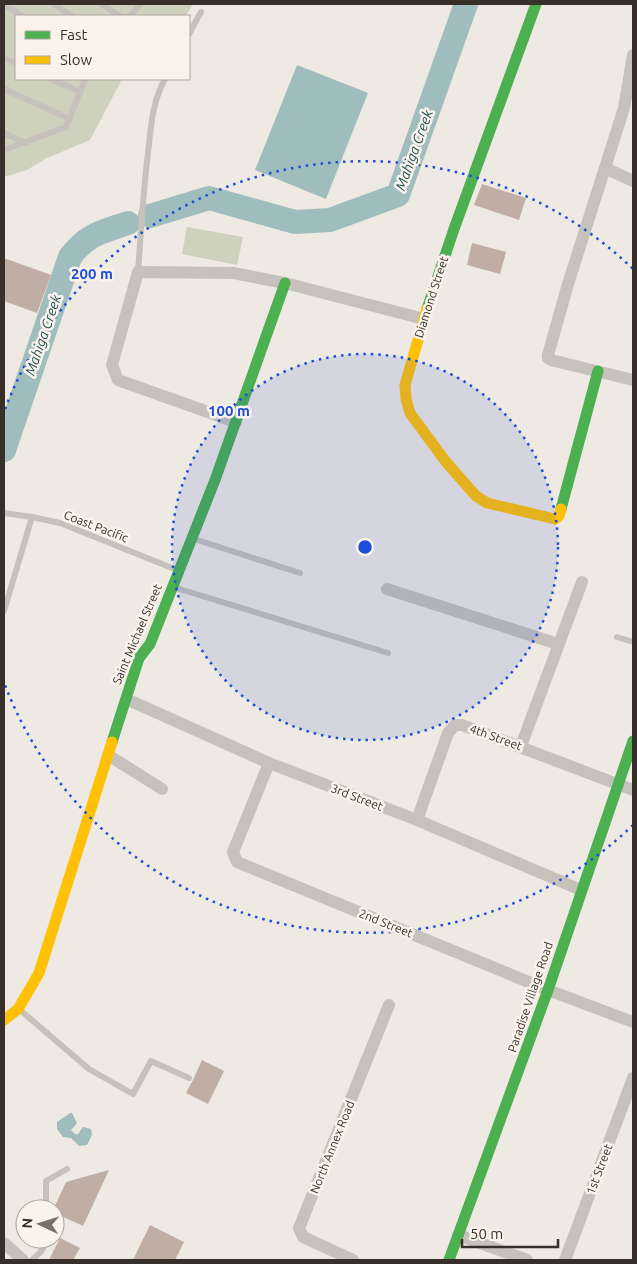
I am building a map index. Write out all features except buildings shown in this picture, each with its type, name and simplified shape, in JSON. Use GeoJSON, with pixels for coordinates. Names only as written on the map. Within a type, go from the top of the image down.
{"type":"FeatureCollection","features":[{"type":"Feature","properties":{"kind":"street","name":"Diamond Street"},"geometry":{"type":"LineString","coordinates":[[536,4],[454,229],[424,318],[404,385],[406,399],[410,413],[466,487],[477,498],[487,503],[557,519],[598,371]]}},
{"type":"Feature","properties":{"kind":"street"},"geometry":{"type":"LineString","coordinates":[[633,56],[624,108],[568,284],[548,355],[548,358],[551,360],[633,380]]}},
{"type":"Feature","properties":{"kind":"street"},"geometry":{"type":"LineString","coordinates":[[605,168],[633,181]]}},
{"type":"Feature","properties":{"kind":"street"},"geometry":{"type":"LineString","coordinates":[[236,422],[118,380],[112,365],[138,272],[233,273],[285,283],[424,318]]}},
{"type":"Feature","properties":{"kind":"street","name":"Saint Michael Street"},"geometry":{"type":"LineString","coordinates":[[4,1020],[18,1008],[33,986],[38,973],[139,658],[150,644],[236,422],[285,283]]}},
{"type":"Feature","properties":{"kind":"street"},"geometry":{"type":"LineString","coordinates":[[521,746],[582,582]]}},
{"type":"Feature","properties":{"kind":"street"},"geometry":{"type":"LineString","coordinates":[[387,589],[558,644]]}},
{"type":"Feature","properties":{"kind":"street","name":"3rd Street"},"geometry":{"type":"LineString","coordinates":[[133,702],[269,763],[417,820],[581,890]]}},
{"type":"Feature","properties":{"kind":"street","name":"4th Street"},"geometry":{"type":"LineString","coordinates":[[417,820],[448,733],[455,725],[462,725],[521,746],[633,790]]}},
{"type":"Feature","properties":{"kind":"street","name":"Paradise Village Road"},"geometry":{"type":"LineString","coordinates":[[449,1260],[548,990],[633,741]]}},
{"type":"Feature","properties":{"kind":"street"},"geometry":{"type":"LineString","coordinates":[[108,755],[162,789]]}},
{"type":"Feature","properties":{"kind":"street","name":"2nd Street"},"geometry":{"type":"LineString","coordinates":[[269,763],[233,852],[238,862],[548,990],[633,1022]]}},
{"type":"Feature","properties":{"kind":"street","name":"North Annex Road"},"geometry":{"type":"LineString","coordinates":[[353,1260],[303,1237],[299,1228],[388,1005]]}},
{"type":"Feature","properties":{"kind":"street","name":"1st Street"},"geometry":{"type":"LineString","coordinates":[[565,1260],[633,1078]]}},
{"type":"Feature","properties":{"kind":"street"},"geometry":{"type":"LineString","coordinates":[[458,1235],[527,1260]]}},
{"type":"Feature","properties":{"kind":"street"},"geometry":{"type":"LineString","coordinates":[[4,1243],[23,1260]]}},
{"type":"Feature","properties":{"kind":"lane"},"geometry":{"type":"LineString","coordinates":[[4,4],[20,15]]}},
{"type":"Feature","properties":{"kind":"lane"},"geometry":{"type":"LineString","coordinates":[[54,4],[70,15]]}},
{"type":"Feature","properties":{"kind":"lane"},"geometry":{"type":"LineString","coordinates":[[100,4],[118,15]]}},
{"type":"Feature","properties":{"kind":"lane"},"geometry":{"type":"LineString","coordinates":[[131,15],[141,4]]}},
{"type":"Feature","properties":{"kind":"lane"},"geometry":{"type":"LineString","coordinates":[[190,32],[201,12]]}},
{"type":"Feature","properties":{"kind":"lane"},"geometry":{"type":"LineString","coordinates":[[53,80],[80,92]]}},
{"type":"Feature","properties":{"kind":"lane"},"geometry":{"type":"LineString","coordinates":[[4,150],[66,127],[85,80]]}},
{"type":"Feature","properties":{"kind":"lane"},"geometry":{"type":"LineString","coordinates":[[138,272],[152,112],[165,80]]}},
{"type":"Feature","properties":{"kind":"lane"},"geometry":{"type":"LineString","coordinates":[[4,89],[70,119]]}},
{"type":"Feature","properties":{"kind":"lane"},"geometry":{"type":"LineString","coordinates":[[4,133],[26,143]]}},
{"type":"Feature","properties":{"kind":"lane","name":"Coast Pacific"},"geometry":{"type":"LineString","coordinates":[[4,513],[32,516],[60,523],[178,570]]}},
{"type":"Feature","properties":{"kind":"lane"},"geometry":{"type":"LineString","coordinates":[[4,611],[32,516]]}},
{"type":"Feature","properties":{"kind":"lane"},"geometry":{"type":"LineString","coordinates":[[191,538],[300,573]]}},
{"type":"Feature","properties":{"kind":"lane"},"geometry":{"type":"LineString","coordinates":[[172,587],[388,653]]}},
{"type":"Feature","properties":{"kind":"lane"},"geometry":{"type":"LineString","coordinates":[[617,637],[633,642]]}},
{"type":"Feature","properties":{"kind":"lane"},"geometry":{"type":"LineString","coordinates":[[18,1008],[89,1069],[133,1094],[151,1061],[188,1078]]}},
{"type":"Feature","properties":{"kind":"lane"},"geometry":{"type":"LineString","coordinates":[[46,1199],[46,1182],[67,1169]]}},
{"type":"Feature","properties":{"kind":"lane"},"geometry":{"type":"LineString","coordinates":[[32,1260],[43,1249]]}},
{"type":"Feature","properties":{"kind":"green space"},"geometry":{"type":"Polygon","coordinates":[[[4,4],[193,4],[187,15],[15,15],[15,80],[121,80],[90,140],[45,159],[27,170],[4,177],[4,4]]]}},
{"type":"Feature","properties":{"kind":"green space"},"geometry":{"type":"Polygon","coordinates":[[[187,227],[243,237],[237,265],[182,254],[187,227]]]}},
{"type":"Feature","properties":{"kind":"water"},"geometry":{"type":"Polygon","coordinates":[[[297,65],[368,93],[326,199],[255,170],[297,65]]]}},
{"type":"Feature","properties":{"kind":"water"},"geometry":{"type":"Polygon","coordinates":[[[72,1113],[77,1123],[71,1130],[75,1134],[78,1134],[83,1127],[91,1129],[92,1135],[87,1145],[79,1146],[71,1138],[63,1137],[57,1129],[57,1122],[72,1113]]]}},
{"type":"Feature","properties":{"kind":"waterway","name":"Mahiga Creek"},"geometry":{"type":"LineString","coordinates":[[150,216],[209,198],[295,222],[330,220],[398,195],[466,4]]}},
{"type":"Feature","properties":{"kind":"waterway","name":"Mahiga Creek"},"geometry":{"type":"LineString","coordinates":[[4,450],[70,257],[76,249],[89,239],[128,223]]}},
{"type":"Feature","properties":{"kind":"traffic: fast"},"geometry":{"type":"LineString","coordinates":[[427,309],[536,4]]}},
{"type":"Feature","properties":{"kind":"traffic: fast"},"geometry":{"type":"LineString","coordinates":[[112,742],[139,658],[150,644],[215,480],[285,283]]}},
{"type":"Feature","properties":{"kind":"traffic: fast"},"geometry":{"type":"LineString","coordinates":[[561,509],[598,371]]}},
{"type":"Feature","properties":{"kind":"traffic: fast"},"geometry":{"type":"LineString","coordinates":[[449,1260],[548,990],[633,741]]}},
{"type":"Feature","properties":{"kind":"traffic: slow"},"geometry":{"type":"LineString","coordinates":[[427,309],[405,385],[410,413],[446,462],[476,496],[487,503],[555,519],[559,516],[561,509]]}},
{"type":"Feature","properties":{"kind":"traffic: slow"},"geometry":{"type":"LineString","coordinates":[[4,1020],[18,1009],[39,973],[112,742]]}}]}
